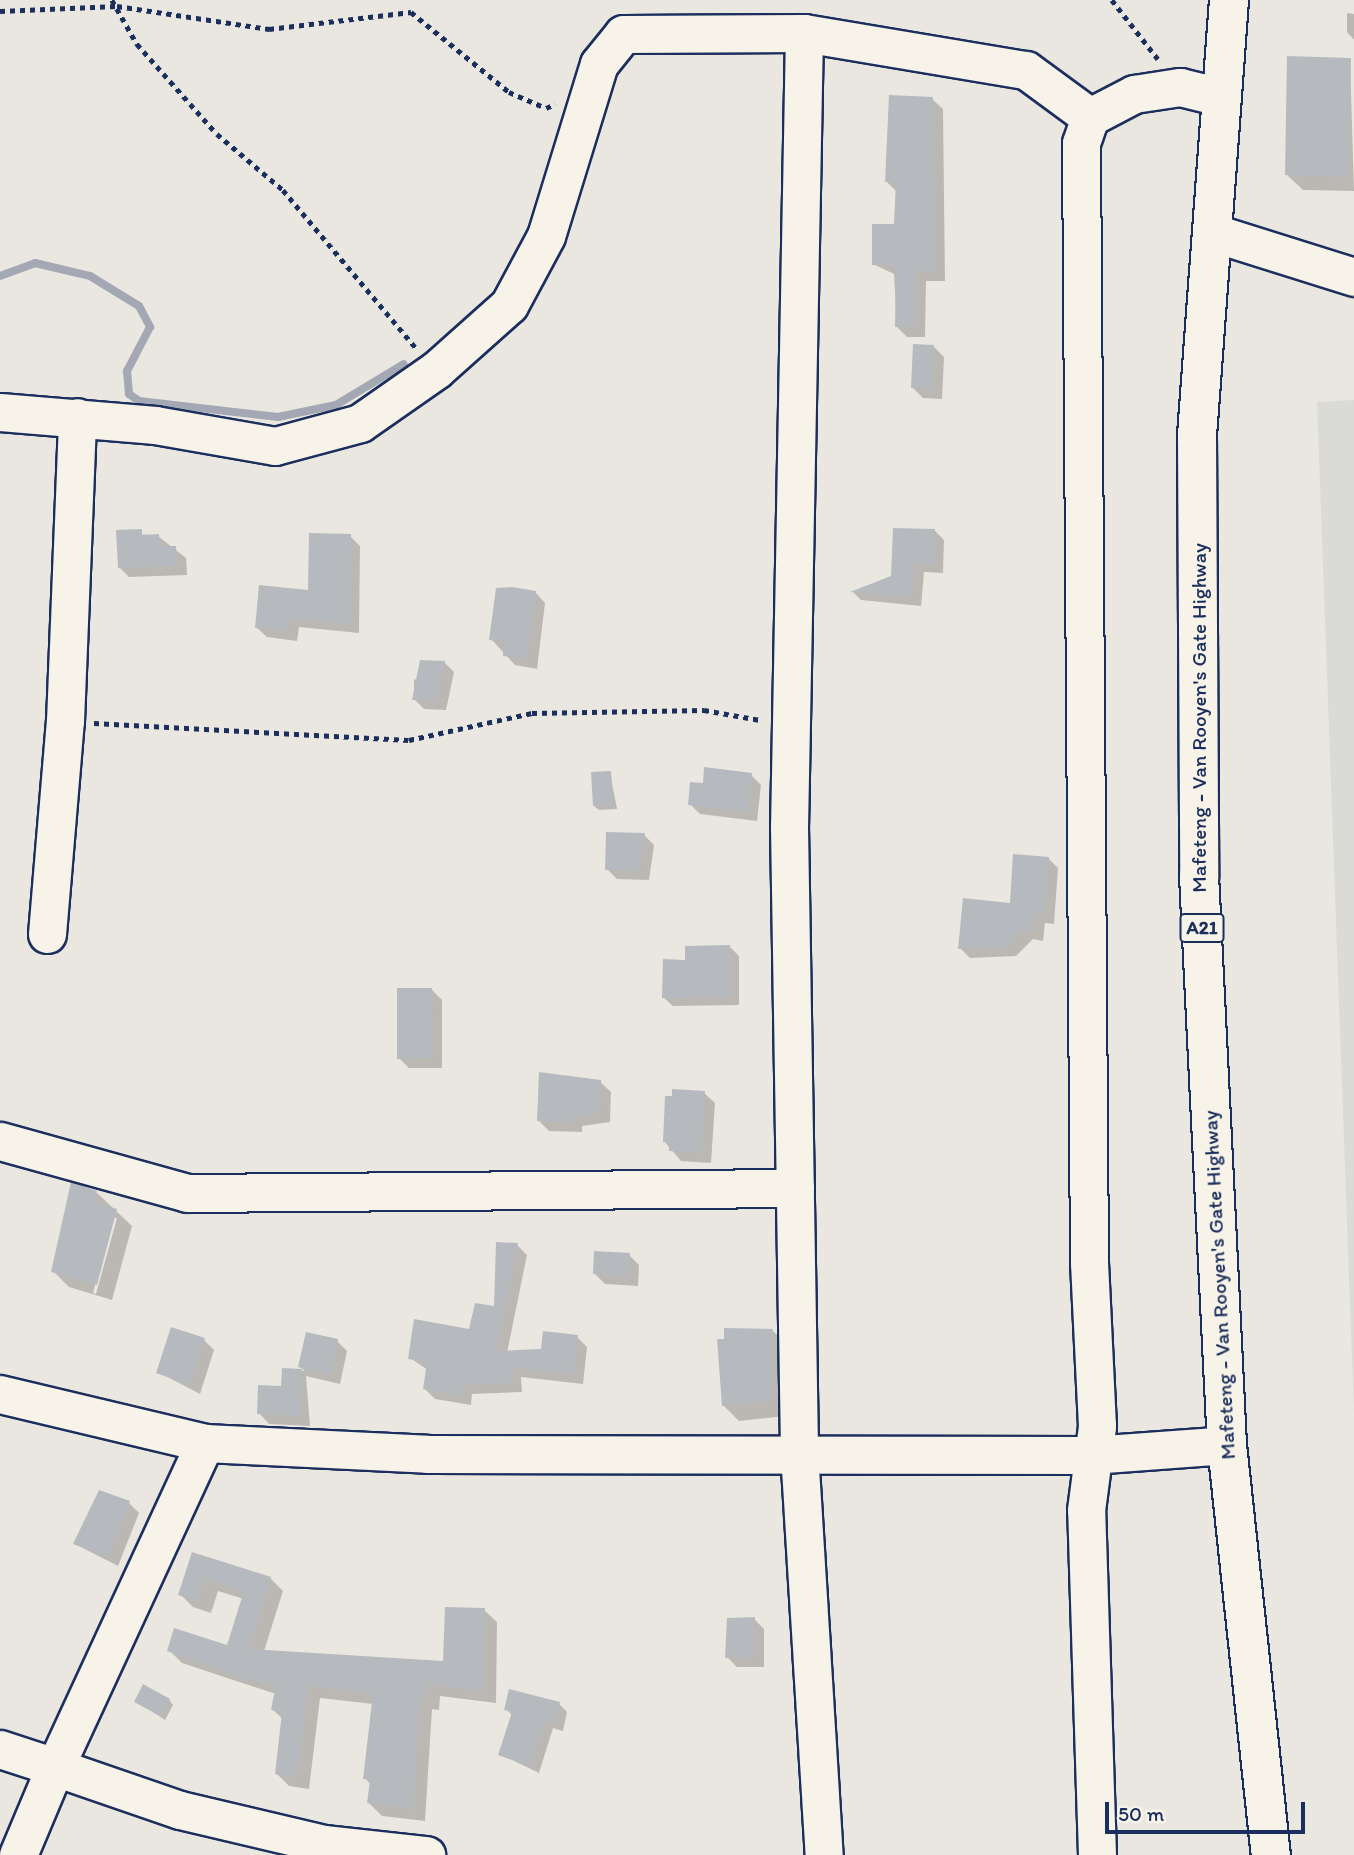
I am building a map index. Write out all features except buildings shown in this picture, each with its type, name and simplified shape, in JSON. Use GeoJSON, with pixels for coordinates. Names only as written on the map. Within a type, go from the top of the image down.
{"type":"FeatureCollection","features":[{"type":"Feature","properties":{"kind":"main road","name":"Mafeteng - Van Rooyen's Gate Highway"},"geometry":{"type":"LineString","coordinates":[[1229,0],[1221,97],[1217,234],[1197,436],[1199,875],[1227,1445],[1270,1855]]}},
{"type":"Feature","properties":{"kind":"street"},"geometry":{"type":"LineString","coordinates":[[0,412],[77,417],[275,446],[360,423],[436,370],[509,304],[546,236],[610,43],[623,34],[656,30],[804,33],[1026,70],[1090,117]]}},
{"type":"Feature","properties":{"kind":"street"},"geometry":{"type":"LineString","coordinates":[[804,33],[789,725],[799,1451],[824,1855]]}},
{"type":"Feature","properties":{"kind":"street"},"geometry":{"type":"LineString","coordinates":[[1097,1855],[1086,1510],[1090,1455],[1097,1426],[1089,1263],[1079,271],[1081,143],[1090,117],[1134,94],[1180,87],[1221,97]]}},
{"type":"Feature","properties":{"kind":"street"},"geometry":{"type":"LineString","coordinates":[[1217,234],[1354,277]]}},
{"type":"Feature","properties":{"kind":"street"},"geometry":{"type":"LineString","coordinates":[[47,934],[65,721],[77,417]]}},
{"type":"Feature","properties":{"kind":"street"},"geometry":{"type":"LineString","coordinates":[[0,1141],[187,1193],[795,1188]]}},
{"type":"Feature","properties":{"kind":"street"},"geometry":{"type":"LineString","coordinates":[[0,1394],[205,1443],[427,1454],[799,1451],[1090,1455],[1227,1445]]}},
{"type":"Feature","properties":{"kind":"street"},"geometry":{"type":"LineString","coordinates":[[18,1855],[55,1767],[205,1443]]}},
{"type":"Feature","properties":{"kind":"street"},"geometry":{"type":"LineString","coordinates":[[0,1749],[180,1810],[272,1832],[426,1855]]}},
{"type":"Feature","properties":{"kind":"path"},"geometry":{"type":"LineString","coordinates":[[112,0],[146,54],[217,134],[283,190],[436,370]]}},
{"type":"Feature","properties":{"kind":"path"},"geometry":{"type":"LineString","coordinates":[[1112,0],[1180,87]]}},
{"type":"Feature","properties":{"kind":"path"},"geometry":{"type":"LineString","coordinates":[[0,12],[117,6],[270,29],[411,12],[509,92],[546,108],[567,99]]}},
{"type":"Feature","properties":{"kind":"path"},"geometry":{"type":"LineString","coordinates":[[65,721],[409,740],[532,713],[704,710],[789,725]]}},
{"type":"Feature","properties":{"kind":"shaded area"},"geometry":{"type":"Polygon","coordinates":[[[1354,400],[1354,1414],[1317,402],[1354,400]]]}},
{"type":"Feature","properties":{"kind":"waterway"},"geometry":{"type":"LineString","coordinates":[[0,276],[35,263],[90,276],[139,306],[150,327],[127,371],[129,394],[139,401],[278,417],[336,405],[404,364]]}}]}
